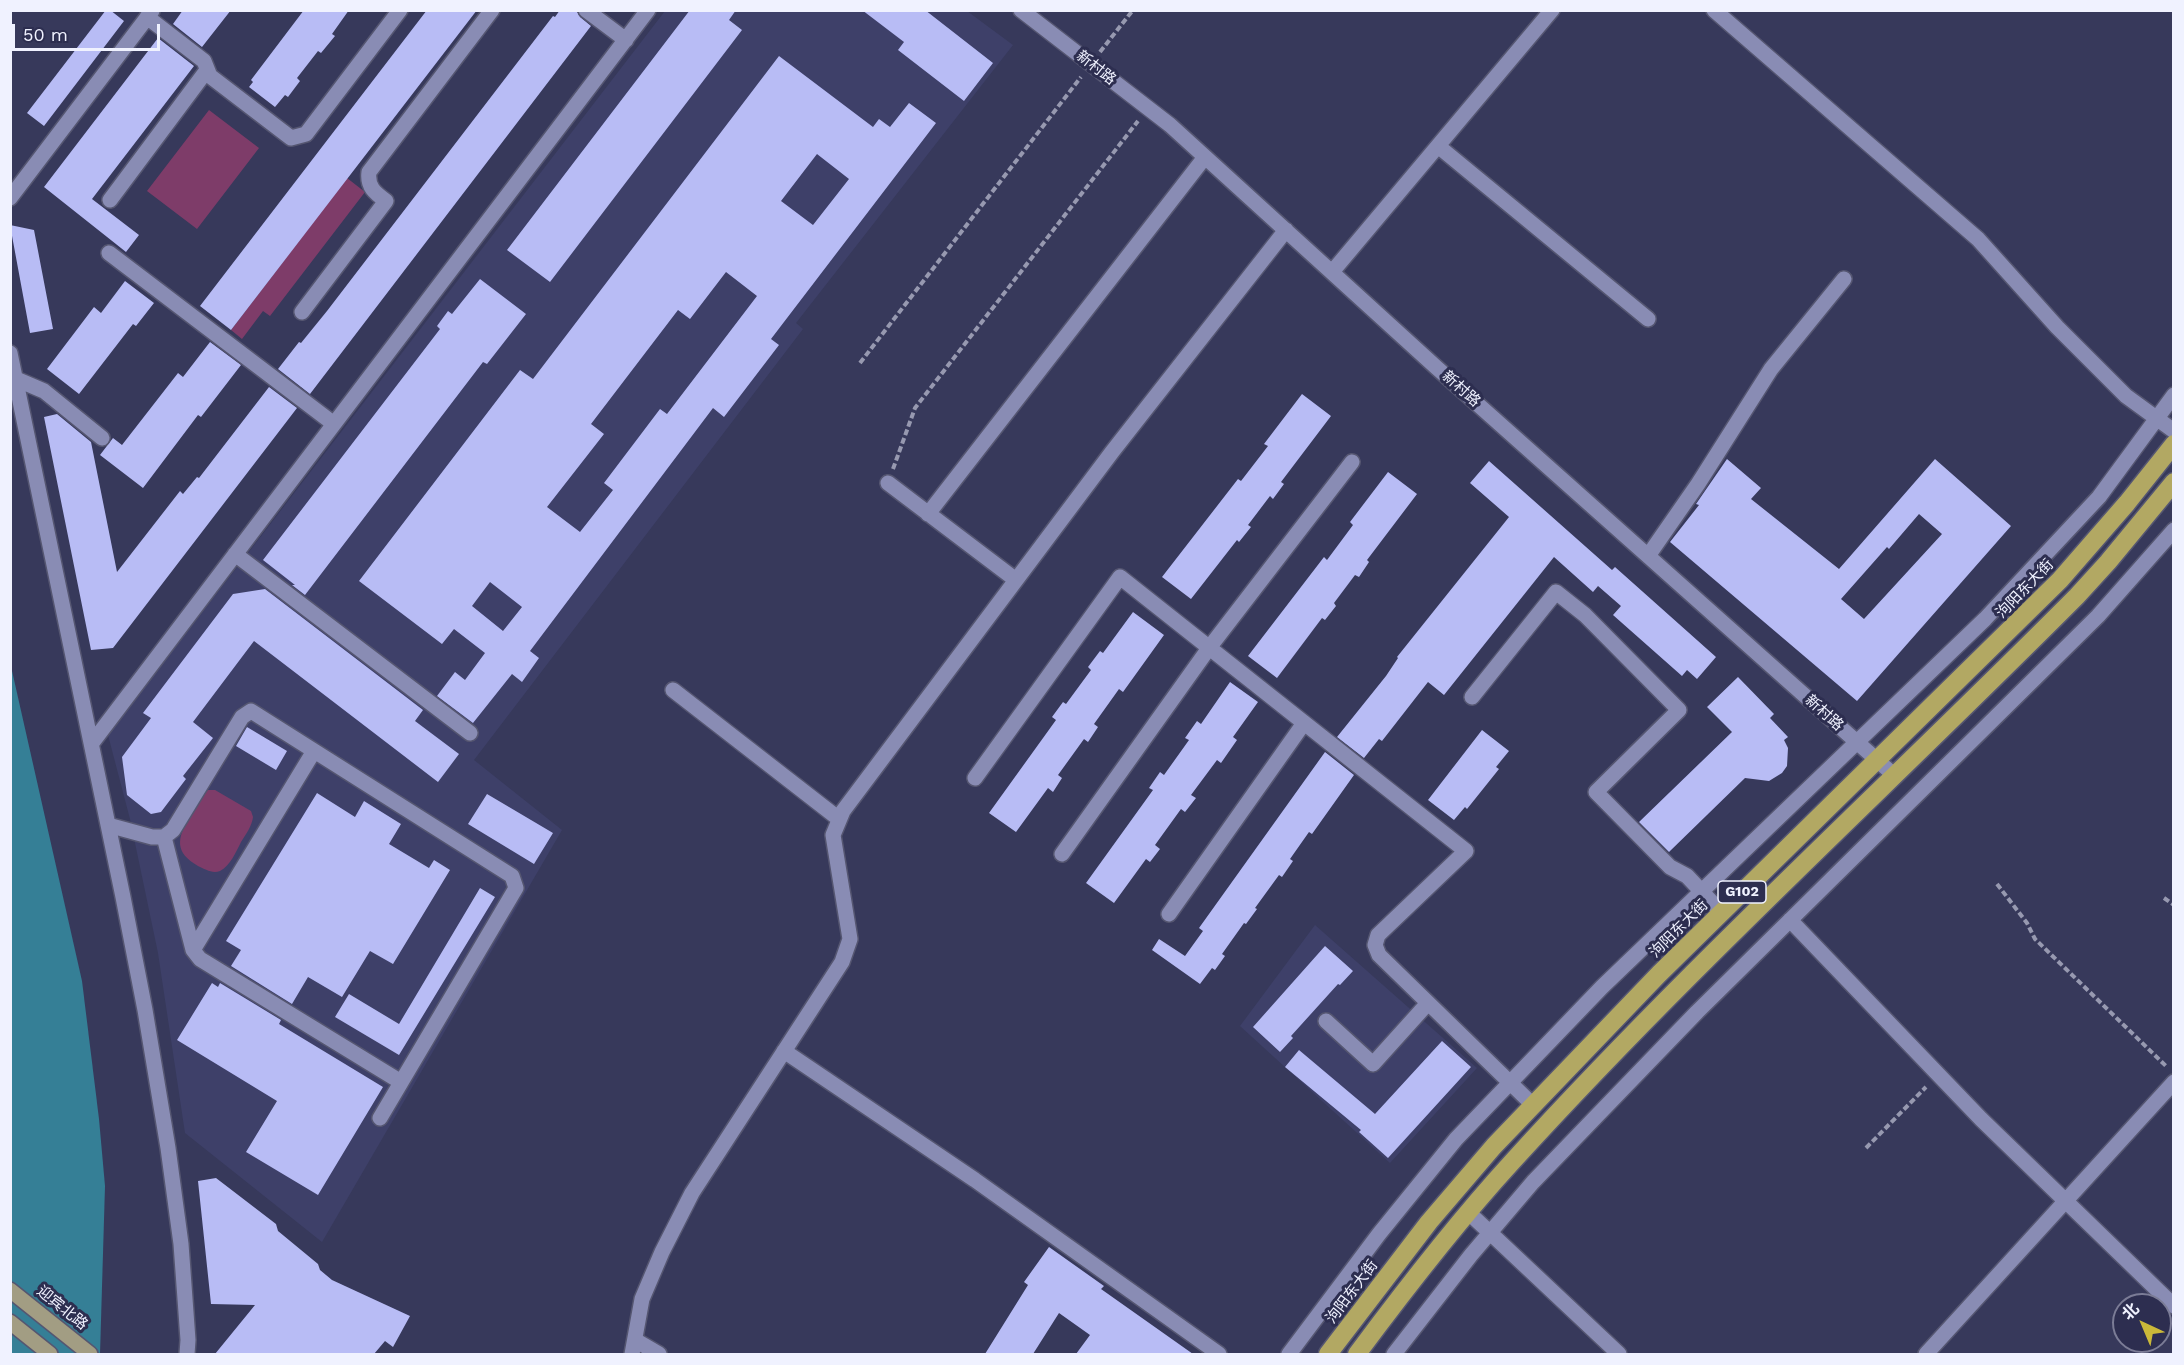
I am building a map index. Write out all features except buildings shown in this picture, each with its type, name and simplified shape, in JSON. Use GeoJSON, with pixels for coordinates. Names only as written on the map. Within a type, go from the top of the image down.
{"type":"FeatureCollection","features":[{"type":"Feature","properties":{"kind":"highway","name":"泃阳东大街"},"geometry":{"type":"LineString","coordinates":[[1328,1354],[1461,1184],[1533,1105],[1721,912],[2060,580],[2127,503],[2174,444]]}},
{"type":"Feature","properties":{"kind":"highway","name":"G102"},"geometry":{"type":"LineString","coordinates":[[1357,1354],[1468,1212],[1519,1154],[1676,991],[2077,596],[2174,482]]}},
{"type":"Feature","properties":{"kind":"main road","name":"迎宾北路"},"geometry":{"type":"LineString","coordinates":[[10,1290],[90,1354]]}},
{"type":"Feature","properties":{"kind":"main road"},"geometry":{"type":"LineString","coordinates":[[10,1322],[50,1354]]}},
{"type":"Feature","properties":{"kind":"street"},"geometry":{"type":"LineString","coordinates":[[10,198],[149,14],[204,61],[210,76],[291,138],[306,134],[400,10]]}},
{"type":"Feature","properties":{"kind":"street"},"geometry":{"type":"LineString","coordinates":[[302,312],[386,201],[374,192],[367,182],[369,172],[492,10]]}},
{"type":"Feature","properties":{"kind":"street"},"geometry":{"type":"LineString","coordinates":[[586,10],[626,40]]}},
{"type":"Feature","properties":{"kind":"street"},"geometry":{"type":"LineString","coordinates":[[92,743],[648,10]]}},
{"type":"Feature","properties":{"kind":"street","name":"新村路"},"geometry":{"type":"LineString","coordinates":[[1021,10],[1148,108],[1205,157],[1895,776]]}},
{"type":"Feature","properties":{"kind":"street"},"geometry":{"type":"LineString","coordinates":[[1332,272],[1552,10]]}},
{"type":"Feature","properties":{"kind":"street"},"geometry":{"type":"LineString","coordinates":[[1714,10],[1978,239],[2056,327],[2126,396],[2174,431]]}},
{"type":"Feature","properties":{"kind":"street"},"geometry":{"type":"LineString","coordinates":[[110,200],[207,70]]}},
{"type":"Feature","properties":{"kind":"street"},"geometry":{"type":"LineString","coordinates":[[1438,146],[1648,319]]}},
{"type":"Feature","properties":{"kind":"street"},"geometry":{"type":"LineString","coordinates":[[928,514],[1205,157]]}},
{"type":"Feature","properties":{"kind":"street"},"geometry":{"type":"LineString","coordinates":[[659,1354],[633,1347],[642,1299],[662,1252],[692,1193],[842,962],[850,939],[832,835],[843,811],[1112,452],[1286,230]]}},
{"type":"Feature","properties":{"kind":"street"},"geometry":{"type":"LineString","coordinates":[[110,253],[334,424]]}},
{"type":"Feature","properties":{"kind":"street"},"geometry":{"type":"LineString","coordinates":[[1648,556],[1698,484],[1771,369],[1844,279]]}},
{"type":"Feature","properties":{"kind":"street"},"geometry":{"type":"LineString","coordinates":[[10,353],[92,743],[145,1010],[181,1244],[187,1354]]}},
{"type":"Feature","properties":{"kind":"street"},"geometry":{"type":"LineString","coordinates":[[16,379],[44,391],[102,438]]}},
{"type":"Feature","properties":{"kind":"street"},"geometry":{"type":"LineString","coordinates":[[1289,1354],[1379,1234],[1456,1139],[1602,987],[1985,619],[2099,498],[2174,395]]}},
{"type":"Feature","properties":{"kind":"street"},"geometry":{"type":"LineString","coordinates":[[1062,854],[1209,648],[1352,462]]}},
{"type":"Feature","properties":{"kind":"street"},"geometry":{"type":"LineString","coordinates":[[888,483],[1016,580]]}},
{"type":"Feature","properties":{"kind":"street"},"geometry":{"type":"LineString","coordinates":[[1394,1354],[1489,1233],[1533,1182],[1790,920],[2090,625],[2174,530]]}},
{"type":"Feature","properties":{"kind":"street"},"geometry":{"type":"LineString","coordinates":[[235,555],[470,733]]}},
{"type":"Feature","properties":{"kind":"street"},"geometry":{"type":"LineString","coordinates":[[975,778],[1120,577],[1466,852],[1378,935],[1375,945],[1379,955],[1533,1105]]}},
{"type":"Feature","properties":{"kind":"street"},"geometry":{"type":"LineString","coordinates":[[1472,697],[1556,592],[1585,615],[1679,710],[1596,792],[1670,867],[1687,876],[1721,912]]}},
{"type":"Feature","properties":{"kind":"street"},"geometry":{"type":"LineString","coordinates":[[673,690],[839,819]]}},
{"type":"Feature","properties":{"kind":"street"},"geometry":{"type":"LineString","coordinates":[[108,825],[152,837],[164,837],[172,830],[242,717],[251,711],[512,876],[516,888],[380,1118]]}},
{"type":"Feature","properties":{"kind":"street"},"geometry":{"type":"LineString","coordinates":[[1169,914],[1304,723]]}},
{"type":"Feature","properties":{"kind":"street"},"geometry":{"type":"LineString","coordinates":[[193,950],[314,751]]}},
{"type":"Feature","properties":{"kind":"street"},"geometry":{"type":"LineString","coordinates":[[164,837],[193,950],[200,959],[401,1082]]}},
{"type":"Feature","properties":{"kind":"street"},"geometry":{"type":"LineString","coordinates":[[1790,920],[1939,1075],[2174,1306]]}},
{"type":"Feature","properties":{"kind":"street"},"geometry":{"type":"LineString","coordinates":[[1326,1021],[1373,1064],[1428,1003]]}},
{"type":"Feature","properties":{"kind":"street"},"geometry":{"type":"LineString","coordinates":[[784,1051],[975,1180],[1219,1354]]}},
{"type":"Feature","properties":{"kind":"street"},"geometry":{"type":"LineString","coordinates":[[1926,1354],[2174,1082]]}},
{"type":"Feature","properties":{"kind":"street"},"geometry":{"type":"LineString","coordinates":[[1468,1212],[1619,1354]]}},
{"type":"Feature","properties":{"kind":"path"},"geometry":{"type":"LineString","coordinates":[[860,363],[1133,10]]}},
{"type":"Feature","properties":{"kind":"path"},"geometry":{"type":"LineString","coordinates":[[888,483],[915,408],[1148,108]]}},
{"type":"Feature","properties":{"kind":"path"},"geometry":{"type":"LineString","coordinates":[[1997,884],[2027,923],[2035,939],[2174,1073]]}},
{"type":"Feature","properties":{"kind":"path"},"geometry":{"type":"LineString","coordinates":[[2164,897],[2174,905]]}},
{"type":"Feature","properties":{"kind":"path"},"geometry":{"type":"LineString","coordinates":[[1866,1148],[1939,1075]]}},
{"type":"Feature","properties":{"kind":"shaded area"},"geometry":{"type":"Polygon","coordinates":[[[665,11],[967,11],[1013,45],[796,323],[803,329],[474,760],[562,830],[322,1242],[185,1133],[158,953],[130,819],[108,735],[665,11]]]}},
{"type":"Feature","properties":{"kind":"shaded area"},"geometry":{"type":"Polygon","coordinates":[[[209,110],[259,148],[197,229],[147,191],[209,110]]]}},
{"type":"Feature","properties":{"kind":"shaded area"},"geometry":{"type":"Polygon","coordinates":[[[347,178],[365,192],[270,316],[263,311],[242,339],[231,330],[347,178]]]}},
{"type":"Feature","properties":{"kind":"shaded area"},"geometry":{"type":"Polygon","coordinates":[[[10,662],[82,981],[105,1186],[100,1354],[11,1354],[10,662]]]}},
{"type":"Feature","properties":{"kind":"shaded area"},"geometry":{"type":"Polygon","coordinates":[[[208,790],[215,790],[251,811],[253,817],[250,827],[227,866],[217,872],[206,870],[190,861],[181,850],[180,844],[182,832],[208,790]]]}},
{"type":"Feature","properties":{"kind":"shaded area"},"geometry":{"type":"Polygon","coordinates":[[[1315,925],[1477,1068],[1390,1163],[1240,1026],[1315,925]]]}}]}
